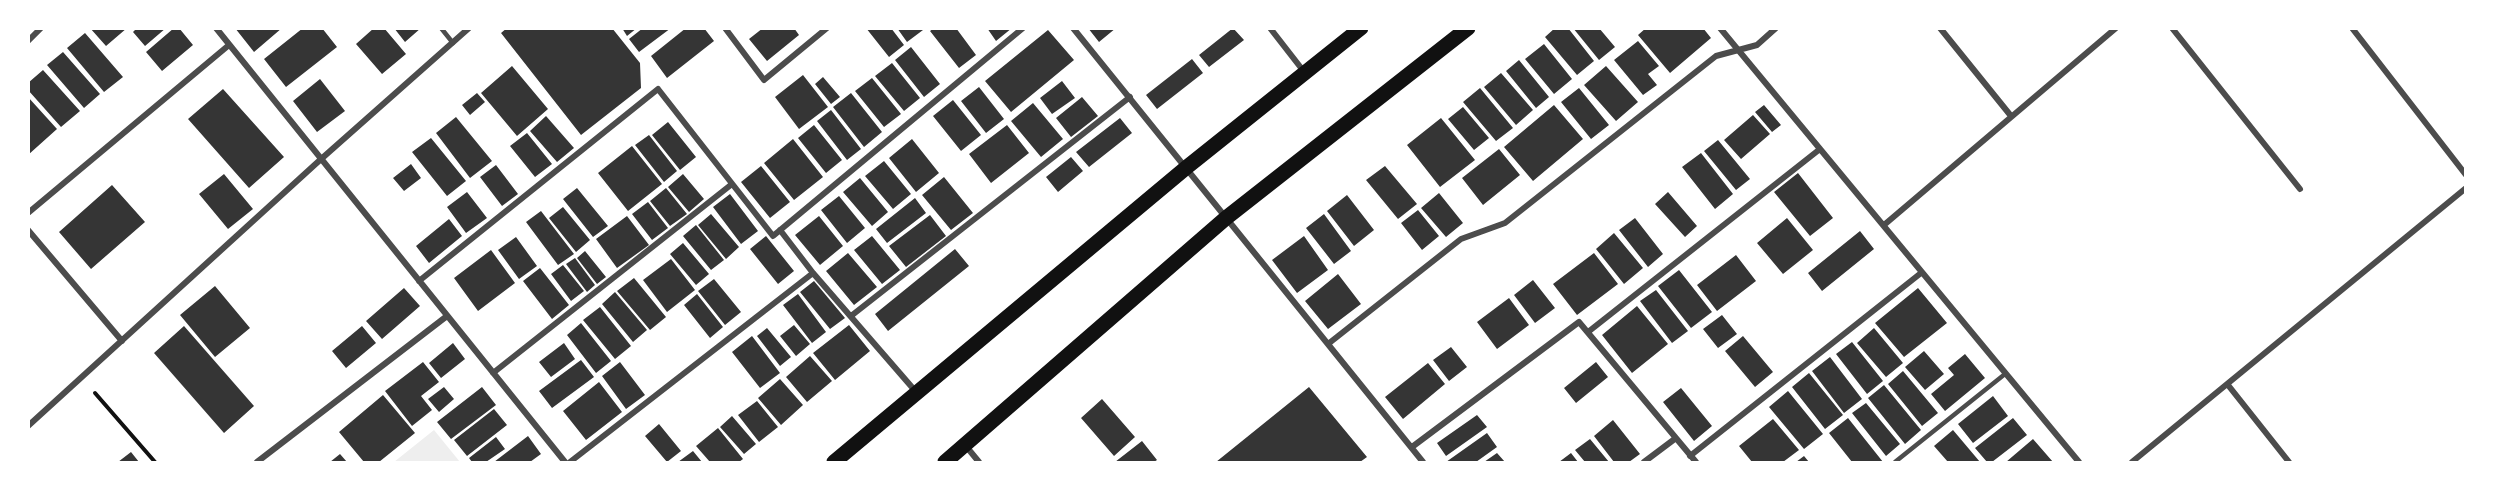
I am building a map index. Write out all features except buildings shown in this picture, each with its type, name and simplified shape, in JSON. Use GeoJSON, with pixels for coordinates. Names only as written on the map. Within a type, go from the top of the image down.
{"type":"FeatureCollection","features":[{"type":"Feature","properties":{"kind":"main road"},"geometry":{"type":"LineString","coordinates":[[834,462],[1187,167],[1361,28]]}},
{"type":"Feature","properties":{"kind":"main road"},"geometry":{"type":"LineString","coordinates":[[945,462],[1226,218],[1468,28]]}},
{"type":"Feature","properties":{"kind":"street"},"geometry":{"type":"LineString","coordinates":[[28,40],[41,28]]}},
{"type":"Feature","properties":{"kind":"street"},"geometry":{"type":"LineString","coordinates":[[216,28],[565,462]]}},
{"type":"Feature","properties":{"kind":"street"},"geometry":{"type":"LineString","coordinates":[[28,426],[320,160],[469,28]]}},
{"type":"Feature","properties":{"kind":"street"},"geometry":{"type":"LineString","coordinates":[[725,28],[764,80],[827,28]]}},
{"type":"Feature","properties":{"kind":"street"},"geometry":{"type":"LineString","coordinates":[[419,281],[658,89],[773,236],[1023,28]]}},
{"type":"Feature","properties":{"kind":"street"},"geometry":{"type":"LineString","coordinates":[[1073,28],[1423,462]]}},
{"type":"Feature","properties":{"kind":"street"},"geometry":{"type":"LineString","coordinates":[[1270,28],[1305,73]]}},
{"type":"Feature","properties":{"kind":"street"},"geometry":{"type":"LineString","coordinates":[[1720,28],[2079,462]]}},
{"type":"Feature","properties":{"kind":"street"},"geometry":{"type":"LineString","coordinates":[[1328,345],[1461,239],[1505,223],[1716,56],[1757,45],[1776,28]]}},
{"type":"Feature","properties":{"kind":"street"},"geometry":{"type":"LineString","coordinates":[[1940,28],[2011,116]]}},
{"type":"Feature","properties":{"kind":"street"},"geometry":{"type":"LineString","coordinates":[[1884,225],[2116,28]]}},
{"type":"Feature","properties":{"kind":"street"},"geometry":{"type":"LineString","coordinates":[[2172,28],[2300,189]]}},
{"type":"Feature","properties":{"kind":"street"},"geometry":{"type":"LineString","coordinates":[[2352,28],[2466,175]]}},
{"type":"Feature","properties":{"kind":"street"},"geometry":{"type":"LineString","coordinates":[[28,213],[229,45]]}},
{"type":"Feature","properties":{"kind":"street"},"geometry":{"type":"LineString","coordinates":[[851,316],[1130,97]]}},
{"type":"Feature","properties":{"kind":"street"},"geometry":{"type":"LineString","coordinates":[[1588,332],[1820,149]]}},
{"type":"Feature","properties":{"kind":"street"},"geometry":{"type":"LineString","coordinates":[[493,373],[732,184]]}},
{"type":"Feature","properties":{"kind":"street"},"geometry":{"type":"LineString","coordinates":[[2132,462],[2466,188]]}},
{"type":"Feature","properties":{"kind":"street"},"geometry":{"type":"LineString","coordinates":[[28,230],[122,341]]}},
{"type":"Feature","properties":{"kind":"street"},"geometry":{"type":"LineString","coordinates":[[780,230],[813,273],[917,393]]}},
{"type":"Feature","properties":{"kind":"street"},"geometry":{"type":"LineString","coordinates":[[570,462],[813,273]]}},
{"type":"Feature","properties":{"kind":"street"},"geometry":{"type":"LineString","coordinates":[[1690,456],[1921,273]]}},
{"type":"Feature","properties":{"kind":"street"},"geometry":{"type":"LineString","coordinates":[[257,462],[447,316]]}},
{"type":"Feature","properties":{"kind":"street"},"geometry":{"type":"LineString","coordinates":[[1412,447],[1579,322],[1696,462]]}},
{"type":"Feature","properties":{"kind":"street"},"geometry":{"type":"LineString","coordinates":[[2228,385],[2289,462]]}},
{"type":"Feature","properties":{"kind":"street"},"geometry":{"type":"LineString","coordinates":[[1644,462],[1676,438]]}},
{"type":"Feature","properties":{"kind":"street"},"geometry":{"type":"LineString","coordinates":[[964,445],[979,462]]}},
{"type":"Feature","properties":{"kind":"lane"},"geometry":{"type":"LineString","coordinates":[[441,28],[453,43]]}},
{"type":"Feature","properties":{"kind":"lane"},"geometry":{"type":"LineString","coordinates":[[1895,462],[2005,374]]}},
{"type":"Feature","properties":{"kind":"path"},"geometry":{"type":"LineString","coordinates":[[82,378],[155,462]]}},
{"type":"Feature","properties":{"kind":"shaded area"},"geometry":{"type":"Polygon","coordinates":[[[434,430],[460,462],[394,462],[434,430]]]}}]}
